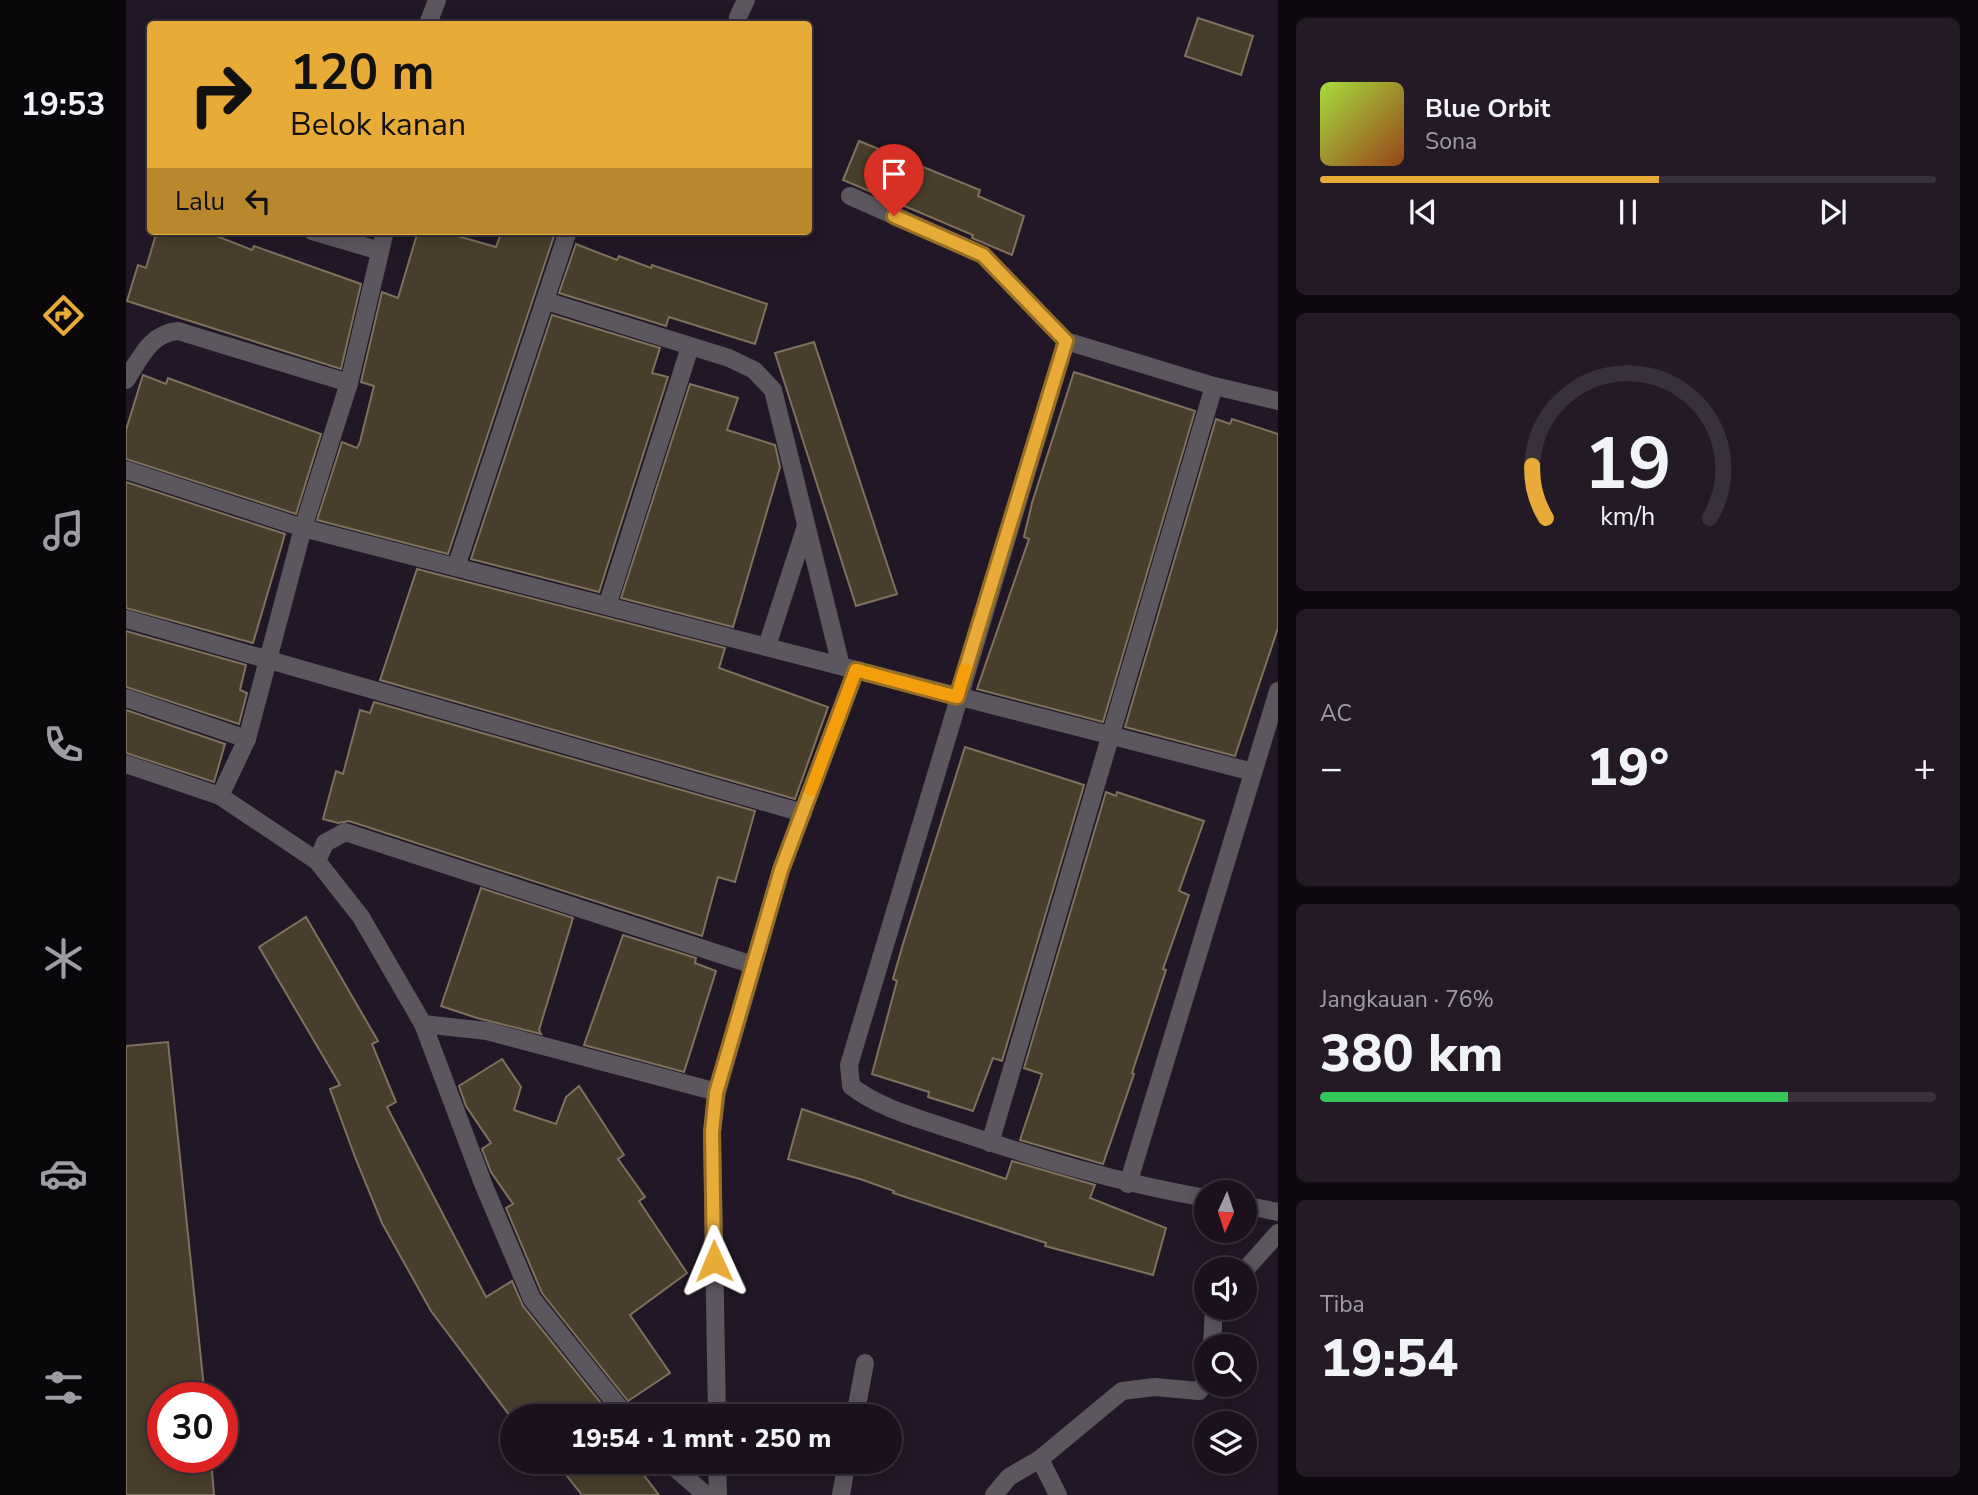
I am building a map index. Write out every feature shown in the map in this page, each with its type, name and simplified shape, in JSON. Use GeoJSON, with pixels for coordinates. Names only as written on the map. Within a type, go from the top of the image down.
{"type":"FeatureCollection","features":[{"type":"Feature","properties":{"kind":"street"},"geometry":{"type":"LineString","coordinates":[[429,21],[437,0]]}},
{"type":"Feature","properties":{"kind":"street"},"geometry":{"type":"LineString","coordinates":[[850,196],[983,255],[1066,341],[1214,386],[1278,401]]}},
{"type":"Feature","properties":{"kind":"street"},"geometry":{"type":"LineString","coordinates":[[326,235],[380,251]]}},
{"type":"Feature","properties":{"kind":"street"},"geometry":{"type":"LineString","coordinates":[[220,796],[247,739],[303,528],[349,383],[384,235]]}},
{"type":"Feature","properties":{"kind":"street"},"geometry":{"type":"LineString","coordinates":[[456,567],[567,235]]}},
{"type":"Feature","properties":{"kind":"street"},"geometry":{"type":"LineString","coordinates":[[545,301],[729,358],[754,370],[773,390],[806,526],[848,668],[753,965],[716,1093],[712,1132],[717,1404]]}},
{"type":"Feature","properties":{"kind":"street"},"geometry":{"type":"LineString","coordinates":[[126,380],[155,338],[165,332],[178,331],[349,383]]}},
{"type":"Feature","properties":{"kind":"street"},"geometry":{"type":"LineString","coordinates":[[1066,341],[957,697],[849,1065],[850,1086],[871,1102],[990,1143],[1128,1184],[1194,1196]]}},
{"type":"Feature","properties":{"kind":"street"},"geometry":{"type":"LineString","coordinates":[[607,606],[690,347]]}},
{"type":"Feature","properties":{"kind":"street"},"geometry":{"type":"LineString","coordinates":[[990,1143],[1214,386]]}},
{"type":"Feature","properties":{"kind":"street"},"geometry":{"type":"LineString","coordinates":[[126,470],[303,528],[1254,772]]}},
{"type":"Feature","properties":{"kind":"street"},"geometry":{"type":"LineString","coordinates":[[766,646],[806,526]]}},
{"type":"Feature","properties":{"kind":"street"},"geometry":{"type":"LineString","coordinates":[[126,619],[803,813]]}},
{"type":"Feature","properties":{"kind":"street"},"geometry":{"type":"LineString","coordinates":[[1128,1184],[1254,772],[1273,722],[1278,691]]}},
{"type":"Feature","properties":{"kind":"street"},"geometry":{"type":"LineString","coordinates":[[126,698],[247,739]]}},
{"type":"Feature","properties":{"kind":"street"},"geometry":{"type":"LineString","coordinates":[[126,764],[220,796],[317,861],[361,917],[423,1024],[484,1186],[532,1299],[616,1404]]}},
{"type":"Feature","properties":{"kind":"street"},"geometry":{"type":"LineString","coordinates":[[317,861],[325,842],[345,832],[753,965]]}},
{"type":"Feature","properties":{"kind":"street"},"geometry":{"type":"LineString","coordinates":[[423,1024],[487,1031],[716,1093]]}},
{"type":"Feature","properties":{"kind":"street"},"geometry":{"type":"LineString","coordinates":[[1257,1208],[1278,1212]]}},
{"type":"Feature","properties":{"kind":"street"},"geometry":{"type":"LineString","coordinates":[[1256,1257],[1278,1233]]}},
{"type":"Feature","properties":{"kind":"street"},"geometry":{"type":"LineString","coordinates":[[857,1404],[865,1363]]}},
{"type":"Feature","properties":{"kind":"street"},"geometry":{"type":"LineString","coordinates":[[994,1495],[1009,1476],[1040,1459],[1122,1391],[1146,1387],[1194,1391]]}},
{"type":"Feature","properties":{"kind":"street"},"geometry":{"type":"LineString","coordinates":[[1040,1459],[1058,1495]]}},
{"type":"Feature","properties":{"kind":"street"},"geometry":{"type":"LineString","coordinates":[[682,1474],[706,1495]]}},
{"type":"Feature","properties":{"kind":"street"},"geometry":{"type":"LineString","coordinates":[[718,1474],[718,1495]]}},
{"type":"Feature","properties":{"kind":"street"},"geometry":{"type":"LineString","coordinates":[[841,1495],[845,1474]]}},
{"type":"Feature","properties":{"kind":"building"},"geometry":{"type":"Polygon","coordinates":[[[1198,18],[1253,36],[1241,75],[1185,56],[1198,18]]]}},
{"type":"Feature","properties":{"kind":"building"},"geometry":{"type":"Polygon","coordinates":[[[859,141],[980,190],[978,196],[1024,216],[1012,255],[972,238],[973,235],[843,180],[859,141]]]}},
{"type":"Feature","properties":{"kind":"building"},"geometry":{"type":"Polygon","coordinates":[[[156,235],[214,235],[252,250],[254,246],[361,284],[341,369],[127,301],[138,265],[146,268],[156,235]]]}},
{"type":"Feature","properties":{"kind":"building"},"geometry":{"type":"Polygon","coordinates":[[[417,235],[454,235],[496,247],[500,235],[554,236],[448,554],[317,520],[342,442],[357,448],[360,442],[374,386],[361,382],[382,292],[398,298],[417,235]]]}},
{"type":"Feature","properties":{"kind":"building"},"geometry":{"type":"Polygon","coordinates":[[[576,244],[617,260],[619,256],[651,268],[652,265],[767,304],[755,344],[669,317],[666,326],[559,293],[576,244]]]}},
{"type":"Feature","properties":{"kind":"building"},"geometry":{"type":"Polygon","coordinates":[[[552,315],[660,348],[652,373],[668,377],[599,592],[471,559],[552,315]]]}},
{"type":"Feature","properties":{"kind":"building"},"geometry":{"type":"Polygon","coordinates":[[[814,342],[897,594],[856,606],[775,353],[814,342]]]}},
{"type":"Feature","properties":{"kind":"building"},"geometry":{"type":"Polygon","coordinates":[[[1074,372],[1195,411],[1103,722],[977,689],[1029,539],[1024,537],[1032,503],[1074,372]]]}},
{"type":"Feature","properties":{"kind":"building"},"geometry":{"type":"Polygon","coordinates":[[[143,375],[166,384],[168,378],[321,434],[296,514],[126,459],[126,430],[143,375]]]}},
{"type":"Feature","properties":{"kind":"building"},"geometry":{"type":"Polygon","coordinates":[[[690,384],[738,398],[727,430],[775,445],[780,467],[733,627],[621,598],[690,384]]]}},
{"type":"Feature","properties":{"kind":"building"},"geometry":{"type":"Polygon","coordinates":[[[1216,419],[1230,424],[1232,419],[1278,434],[1278,628],[1235,756],[1125,727],[1216,419]]]}},
{"type":"Feature","properties":{"kind":"building"},"geometry":{"type":"Polygon","coordinates":[[[126,482],[285,534],[253,643],[126,608],[126,482]]]}},
{"type":"Feature","properties":{"kind":"building"},"geometry":{"type":"Polygon","coordinates":[[[417,569],[725,648],[719,668],[828,707],[795,799],[380,680],[417,569]]]}},
{"type":"Feature","properties":{"kind":"building"},"geometry":{"type":"Polygon","coordinates":[[[126,631],[246,665],[240,690],[247,693],[239,724],[126,687],[126,631]]]}},
{"type":"Feature","properties":{"kind":"building"},"geometry":{"type":"Polygon","coordinates":[[[374,702],[755,811],[735,882],[718,877],[702,936],[349,821],[338,823],[323,819],[336,771],[343,774],[360,710],[370,713],[374,702]]]}},
{"type":"Feature","properties":{"kind":"building"},"geometry":{"type":"Polygon","coordinates":[[[126,710],[225,744],[214,782],[126,753],[126,710]]]}},
{"type":"Feature","properties":{"kind":"building"},"geometry":{"type":"Polygon","coordinates":[[[965,747],[1084,785],[1002,1061],[993,1058],[973,1111],[928,1097],[929,1092],[872,1074],[897,981],[893,979],[965,747]]]}},
{"type":"Feature","properties":{"kind":"building"},"geometry":{"type":"Polygon","coordinates":[[[1106,792],[1116,796],[1117,792],[1204,821],[1179,891],[1189,895],[1163,969],[1166,970],[1132,1073],[1134,1074],[1103,1164],[1020,1140],[1042,1074],[1024,1068],[1106,792]]]}},
{"type":"Feature","properties":{"kind":"building"},"geometry":{"type":"Polygon","coordinates":[[[481,888],[573,918],[539,1030],[541,1034],[441,1006],[481,888]]]}},
{"type":"Feature","properties":{"kind":"building"},"geometry":{"type":"Polygon","coordinates":[[[306,917],[378,1041],[372,1044],[396,1102],[387,1107],[486,1297],[512,1281],[523,1306],[602,1404],[501,1404],[431,1311],[382,1223],[355,1157],[330,1089],[340,1085],[259,947],[306,917]]]}},
{"type":"Feature","properties":{"kind":"building"},"geometry":{"type":"Polygon","coordinates":[[[623,935],[696,958],[695,963],[716,971],[684,1072],[584,1045],[623,935]]]}},
{"type":"Feature","properties":{"kind":"building"},"geometry":{"type":"Polygon","coordinates":[[[168,1042],[203,1382],[147,1382],[147,1473],[212,1473],[214,1495],[126,1495],[126,1046],[168,1042]]]}},
{"type":"Feature","properties":{"kind":"building"},"geometry":{"type":"Polygon","coordinates":[[[502,1059],[521,1087],[514,1110],[556,1124],[566,1097],[579,1086],[624,1155],[618,1159],[645,1197],[639,1201],[687,1273],[630,1315],[670,1373],[628,1401],[542,1293],[506,1208],[513,1204],[491,1172],[482,1149],[491,1143],[466,1106],[459,1086],[502,1059]]]}},
{"type":"Feature","properties":{"kind":"building"},"geometry":{"type":"Polygon","coordinates":[[[802,1109],[1006,1179],[1012,1161],[1095,1185],[1090,1198],[1166,1228],[1153,1275],[1045,1246],[1046,1243],[893,1193],[894,1191],[860,1179],[788,1159],[802,1109]]]}},
{"type":"Feature","properties":{"kind":"building"},"geometry":{"type":"Polygon","coordinates":[[[565,1474],[643,1474],[659,1495],[582,1495],[565,1474]]]}},
{"type":"Feature","properties":{"kind":"slow traffic"},"geometry":{"type":"LineString","coordinates":[[811,790],[856,670],[957,697],[965,669]]}},
{"type":"Feature","properties":{"kind":"route"},"geometry":{"type":"LineString","coordinates":[[714,1261],[712,1132],[716,1093],[781,870],[856,670],[957,697],[1066,341],[983,255],[894,216]]}}]}
